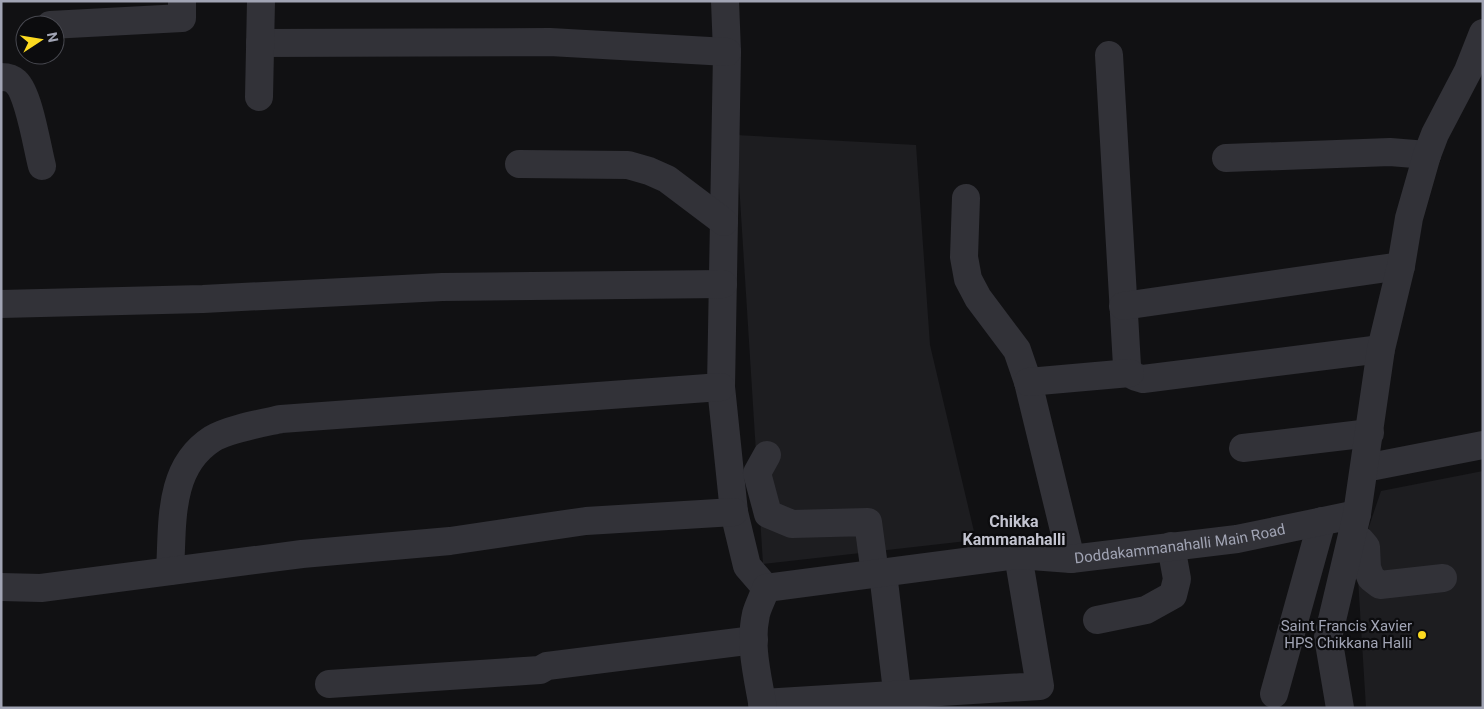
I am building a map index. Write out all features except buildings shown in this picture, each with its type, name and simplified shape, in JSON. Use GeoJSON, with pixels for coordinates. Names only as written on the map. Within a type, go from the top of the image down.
{"type":"FeatureCollection","features":[{"type":"Feature","properties":{"kind":"street"},"geometry":{"type":"LineString","coordinates":[[65,24],[182,18],[182,1]]}},
{"type":"Feature","properties":{"kind":"street"},"geometry":{"type":"LineString","coordinates":[[259,97],[261,1]]}},
{"type":"Feature","properties":{"kind":"street"},"geometry":{"type":"LineString","coordinates":[[725,1],[727,52],[721,387],[734,512],[747,566],[766,588],[756,614],[754,640],[755,670],[763,706],[898,702],[1040,686],[1018,555]]}},
{"type":"Feature","properties":{"kind":"street"},"geometry":{"type":"LineString","coordinates":[[1340,708],[1328,637],[1355,524],[1365,468],[1381,349],[1401,266],[1409,218],[1427,154],[1468,71],[1483,34]]}},
{"type":"Feature","properties":{"kind":"street"},"geometry":{"type":"LineString","coordinates":[[260,43],[550,42],[727,52]]}},
{"type":"Feature","properties":{"kind":"street"},"geometry":{"type":"LineString","coordinates":[[1108,54],[1126,366],[1130,373],[1135,378],[1143,379],[1381,349]]}},
{"type":"Feature","properties":{"kind":"street"},"geometry":{"type":"LineString","coordinates":[[1,77],[15,80],[21,89],[26,100],[42,166]]}},
{"type":"Feature","properties":{"kind":"street"},"geometry":{"type":"LineString","coordinates":[[1226,158],[1390,152],[1427,154]]}},
{"type":"Feature","properties":{"kind":"street"},"geometry":{"type":"LineString","coordinates":[[519,164],[628,165],[667,179],[724,222]]}},
{"type":"Feature","properties":{"kind":"street"},"geometry":{"type":"LineString","coordinates":[[966,198],[964,256],[968,279],[978,298],[1017,350],[1028,382],[1071,559]]}},
{"type":"Feature","properties":{"kind":"street"},"geometry":{"type":"LineString","coordinates":[[1123,306],[1401,266]]}},
{"type":"Feature","properties":{"kind":"street"},"geometry":{"type":"LineString","coordinates":[[1,304],[442,288],[723,284]]}},
{"type":"Feature","properties":{"kind":"street"},"geometry":{"type":"LineString","coordinates":[[1028,382],[1130,373]]}},
{"type":"Feature","properties":{"kind":"street"},"geometry":{"type":"LineString","coordinates":[[170,571],[175,495],[183,470],[196,452],[213,439],[246,427],[281,419],[721,387]]}},
{"type":"Feature","properties":{"kind":"street"},"geometry":{"type":"LineString","coordinates":[[1243,448],[1370,433]]}},
{"type":"Feature","properties":{"kind":"street"},"geometry":{"type":"LineString","coordinates":[[1365,468],[1483,445]]}},
{"type":"Feature","properties":{"kind":"street"},"geometry":{"type":"LineString","coordinates":[[767,455],[757,474],[768,514],[792,524],[868,522],[879,573],[898,702]]}},
{"type":"Feature","properties":{"kind":"street"},"geometry":{"type":"LineString","coordinates":[[1,587],[41,588],[302,554],[450,541],[586,521],[734,512]]}},
{"type":"Feature","properties":{"kind":"street"},"geometry":{"type":"LineString","coordinates":[[1274,694],[1322,521]]}},
{"type":"Feature","properties":{"kind":"street","name":"Doddakammanahalli Main Road"},"geometry":{"type":"LineString","coordinates":[[766,588],[1018,555],[1071,559],[1237,539],[1322,521],[1355,524]]}},
{"type":"Feature","properties":{"kind":"street"},"geometry":{"type":"LineString","coordinates":[[1355,524],[1361,541],[1366,547],[1367,568],[1371,578],[1380,585],[1443,578]]}},
{"type":"Feature","properties":{"kind":"street"},"geometry":{"type":"LineString","coordinates":[[1097,620],[1146,610],[1173,596],[1177,579],[1170,546]]}},
{"type":"Feature","properties":{"kind":"street"},"geometry":{"type":"LineString","coordinates":[[329,684],[540,670],[547,666],[754,640]]}},
{"type":"Feature","properties":{"kind":"shaded area"},"geometry":{"type":"Polygon","coordinates":[[[736,135],[916,145],[930,345],[976,540],[763,564],[736,135]]]}},
{"type":"Feature","properties":{"kind":"shaded area","name":"Saint Francis Xavier HPS Chikkana Halli"},"geometry":{"type":"Polygon","coordinates":[[[1483,471],[1483,708],[1366,708],[1357,562],[1381,491],[1483,471]]]}},
{"type":"Feature","properties":{"kind":"place","name":"Saint Francis Xavier HPS Chikkana Halli"},"geometry":{"type":"Point","coordinates":[1422,635]}},
{"type":"Feature","properties":{"kind":"district","name":"Chikka Kammanahalli"},"geometry":{"type":"Point","coordinates":[1014,530]}}]}
